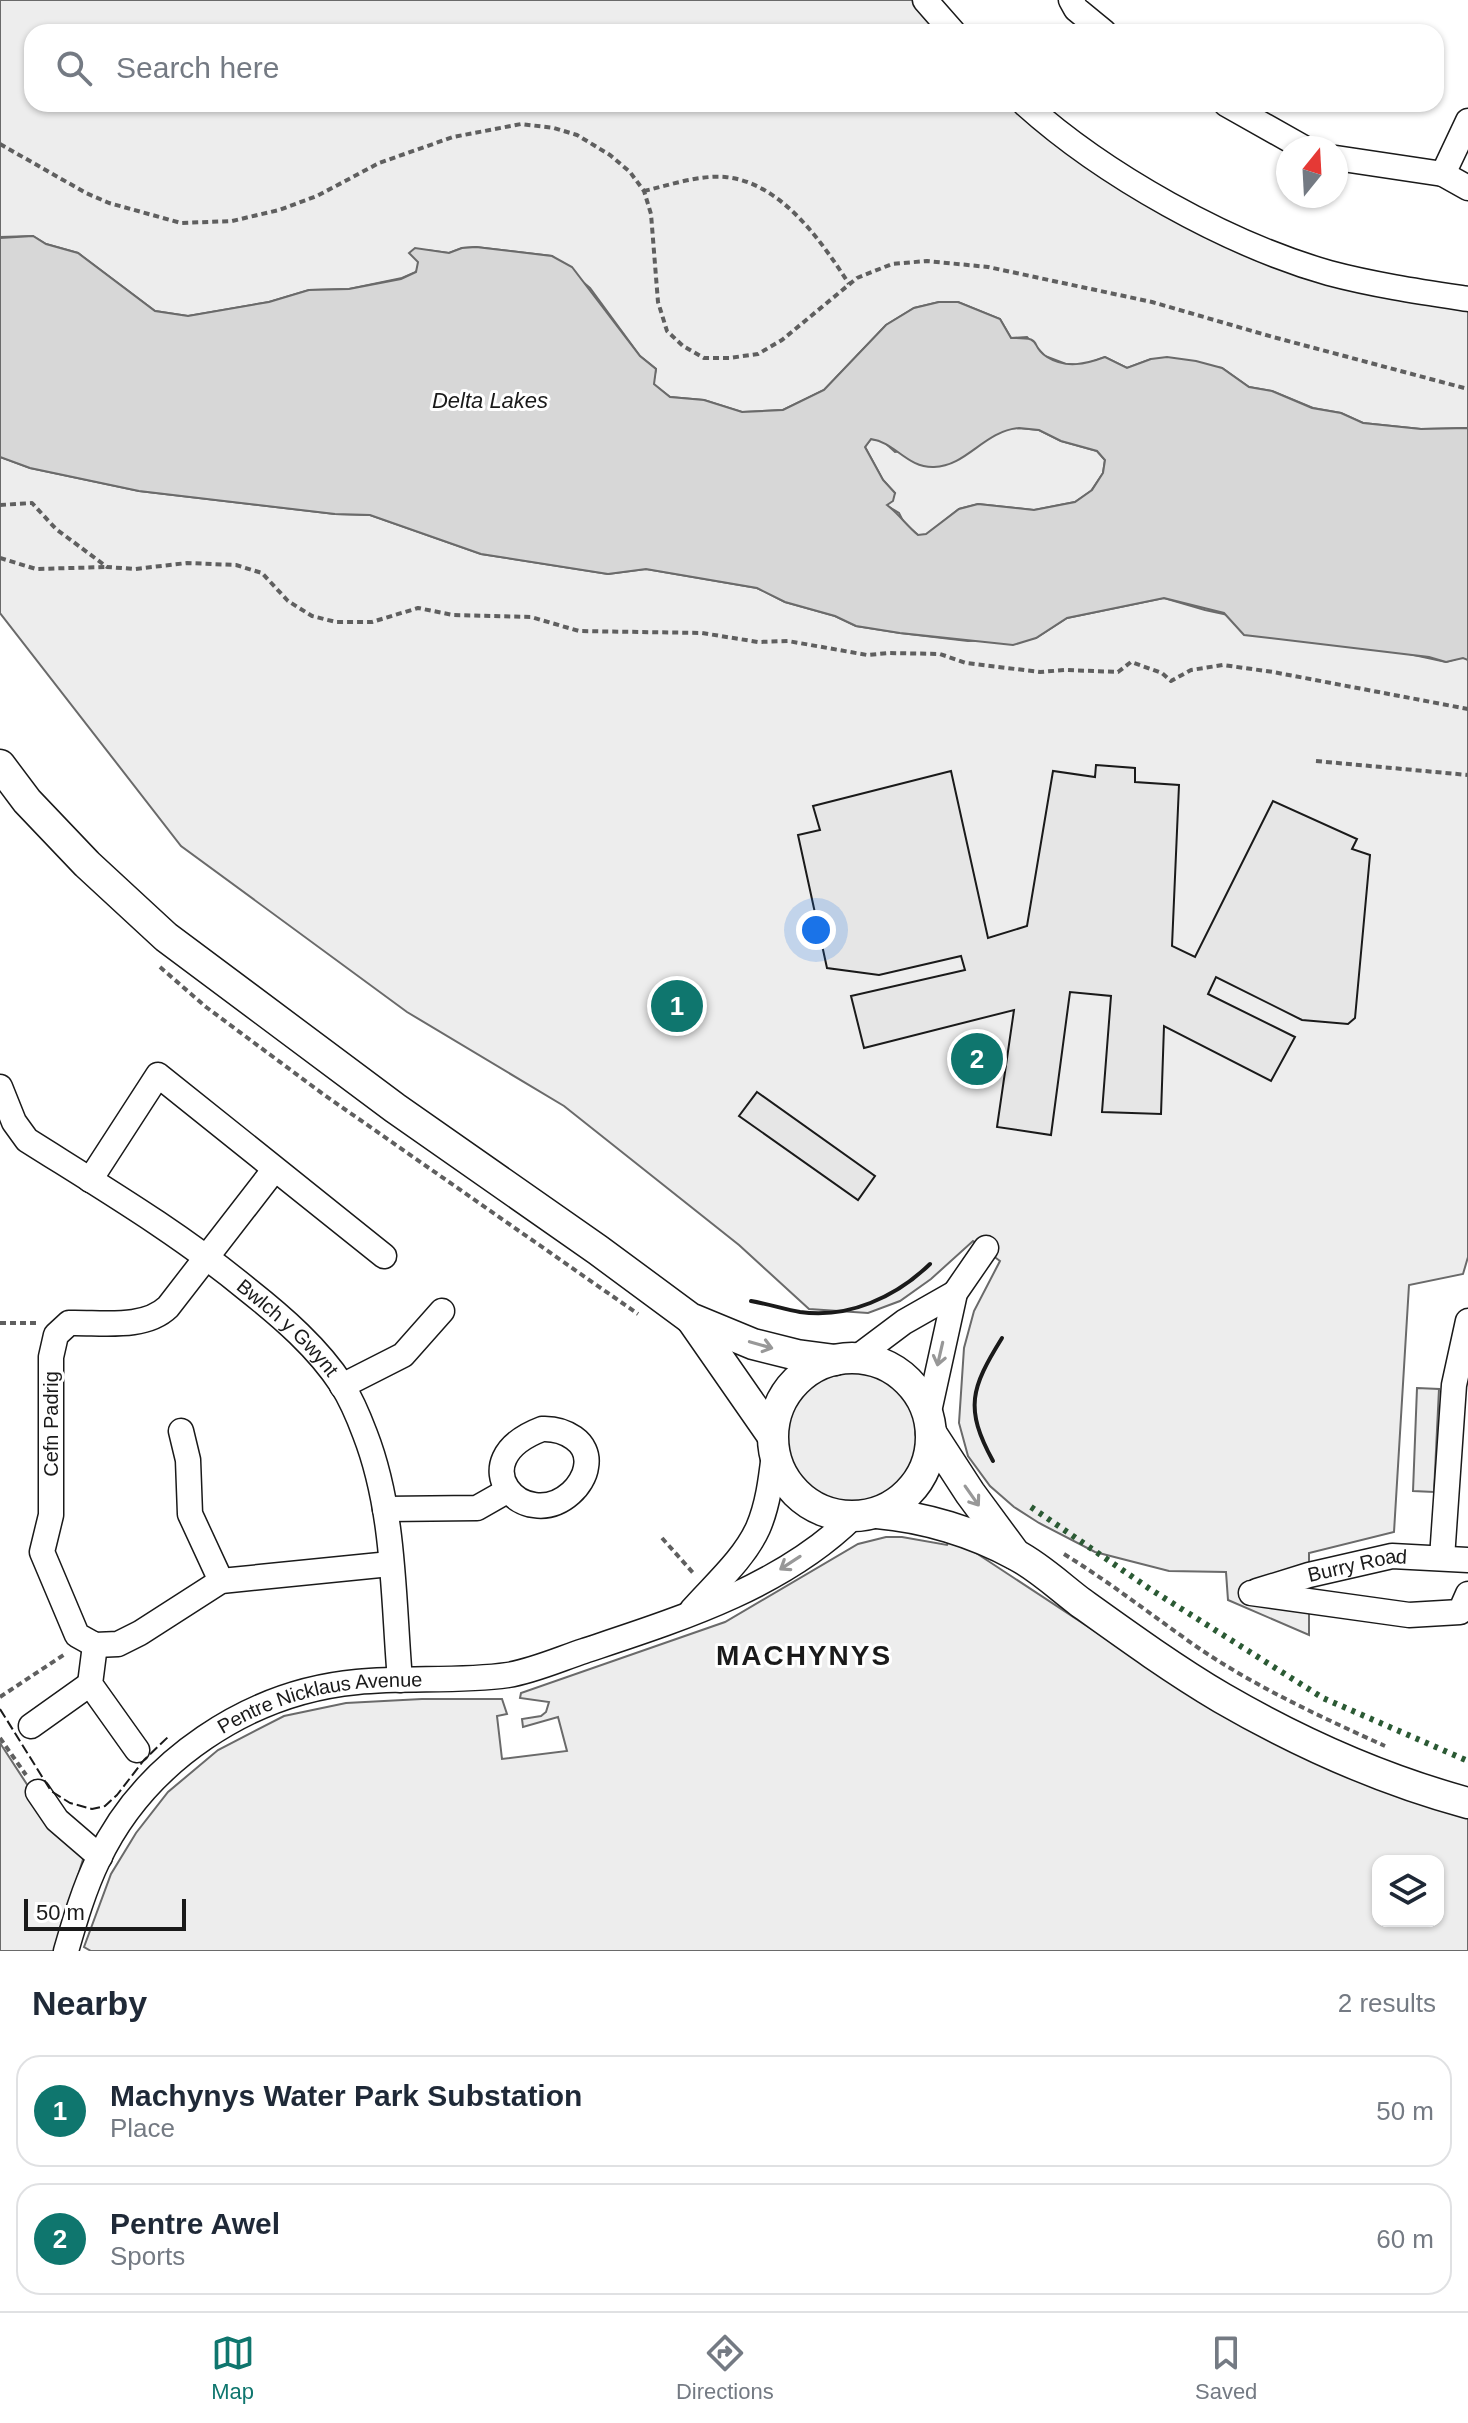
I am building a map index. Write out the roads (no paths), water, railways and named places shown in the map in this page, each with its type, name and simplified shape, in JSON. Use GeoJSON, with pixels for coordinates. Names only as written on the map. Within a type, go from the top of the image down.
{"type":"FeatureCollection","features":[{"type":"Feature","properties":{"kind":"main road"},"geometry":{"type":"LineString","coordinates":[[0,765],[27,801],[87,864],[166,937],[371,1090],[690,1318],[753,1344],[797,1355],[878,1362],[897,1372],[916,1391],[930,1424],[970,1493],[1017,1555]]}},
{"type":"Feature","properties":{"kind":"main road"},"geometry":{"type":"LineString","coordinates":[[690,1318],[773,1445],[781,1473],[806,1503],[828,1513],[910,1515],[1017,1555],[1221,1698],[1327,1752],[1440,1796],[1468,1803]]}},
{"type":"Feature","properties":{"kind":"main road"},"geometry":{"type":"LineString","coordinates":[[773,1445],[775,1415],[783,1397],[796,1380],[814,1367],[846,1359]]}},
{"type":"Feature","properties":{"kind":"main road"},"geometry":{"type":"LineString","coordinates":[[865,1515],[899,1501],[916,1484],[930,1451],[930,1424]]}},
{"type":"Feature","properties":{"kind":"street"},"geometry":{"type":"LineString","coordinates":[[925,0],[946,24]]}},
{"type":"Feature","properties":{"kind":"street"},"geometry":{"type":"LineString","coordinates":[[1071,0],[1076,9],[1094,24]]}},
{"type":"Feature","properties":{"kind":"street"},"geometry":{"type":"LineString","coordinates":[[1035,112],[1085,152],[1213,228],[1276,255],[1330,273],[1468,299]]}},
{"type":"Feature","properties":{"kind":"street"},"geometry":{"type":"LineString","coordinates":[[1240,112],[1283,136]]}},
{"type":"Feature","properties":{"kind":"street"},"geometry":{"type":"LineString","coordinates":[[1443,174],[1468,121]]}},
{"type":"Feature","properties":{"kind":"street"},"geometry":{"type":"LineString","coordinates":[[1348,160],[1443,174],[1468,188]]}},
{"type":"Feature","properties":{"kind":"street"},"geometry":{"type":"LineString","coordinates":[[90,1180],[158,1075],[384,1256]]}},
{"type":"Feature","properties":{"kind":"street","name":"Bwlch y Gwynt"},"geometry":{"type":"LineString","coordinates":[[0,1087],[14,1122],[27,1140],[207,1256],[307,1342],[342,1386],[365,1434],[385,1509],[400,1680]]}},
{"type":"Feature","properties":{"kind":"street","name":"Cefn Padrig"},"geometry":{"type":"LineString","coordinates":[[91,1642],[77,1635],[42,1552],[51,1515],[51,1357],[56,1335],[69,1323],[146,1321],[159,1315],[274,1170]]}},
{"type":"Feature","properties":{"kind":"street"},"geometry":{"type":"LineString","coordinates":[[930,1424],[955,1293],[986,1248]]}},
{"type":"Feature","properties":{"kind":"street"},"geometry":{"type":"LineString","coordinates":[[846,1359],[955,1293]]}},
{"type":"Feature","properties":{"kind":"street"},"geometry":{"type":"LineString","coordinates":[[342,1386],[403,1355],[442,1311]]}},
{"type":"Feature","properties":{"kind":"street"},"geometry":{"type":"LineString","coordinates":[[1442,1558],[1454,1385],[1468,1321]]}},
{"type":"Feature","properties":{"kind":"street"},"geometry":{"type":"LineString","coordinates":[[181,1431],[188,1460],[190,1514],[221,1581]]}},
{"type":"Feature","properties":{"kind":"street","name":"Pentre Nicklaus Avenue"},"geometry":{"type":"LineString","coordinates":[[690,1612],[742,1553],[758,1528],[770,1491],[773,1445]]}},
{"type":"Feature","properties":{"kind":"street"},"geometry":{"type":"LineString","coordinates":[[385,1509],[477,1508],[507,1491]]}},
{"type":"Feature","properties":{"kind":"street","name":"Pentre Nicklaus Avenue"},"geometry":{"type":"LineString","coordinates":[[66,1951],[82,1898],[100,1857],[129,1810],[156,1778],[202,1739],[235,1718],[300,1692],[356,1682],[400,1680],[511,1686],[611,1642],[749,1590],[865,1515]]}},
{"type":"Feature","properties":{"kind":"street","name":"Burry Road"},"geometry":{"type":"LineString","coordinates":[[1468,1560],[1392,1556],[1309,1575],[1251,1593],[1409,1615],[1460,1612],[1468,1594]]}},
{"type":"Feature","properties":{"kind":"street"},"geometry":{"type":"LineString","coordinates":[[137,1750],[90,1684],[91,1642],[118,1644],[221,1581],[390,1564]]}},
{"type":"Feature","properties":{"kind":"street"},"geometry":{"type":"LineString","coordinates":[[31,1726],[90,1684]]}},
{"type":"Feature","properties":{"kind":"street"},"geometry":{"type":"LineString","coordinates":[[38,1792],[57,1820],[100,1857]]}},
{"type":"Feature","properties":{"kind":"water","name":"Delta Lakes"},"geometry":{"type":"Polygon","coordinates":[[[33,236],[46,244],[78,253],[155,311],[188,316],[269,302],[309,290],[349,289],[401,279],[416,272],[418,262],[409,253],[415,248],[449,253],[476,247],[552,256],[572,267],[640,356],[656,369],[654,384],[670,397],[704,400],[742,412],[783,410],[824,390],[886,325],[914,308],[939,302],[958,302],[1000,319],[1011,338],[1033,340],[1041,353],[1061,363],[1083,363],[1105,357],[1127,368],[1167,357],[1196,361],[1222,368],[1249,387],[1272,391],[1312,408],[1341,413],[1363,423],[1421,429],[1468,428],[1468,660],[1463,658],[1446,662],[1429,657],[1244,635],[1224,613],[1164,598],[1067,618],[1036,638],[1013,645],[900,633],[856,626],[835,616],[785,602],[757,588],[646,569],[608,574],[481,554],[370,515],[335,514],[139,491],[30,468],[0,457],[0,238],[33,236]],[[1007,430],[956,461],[934,467],[916,463],[879,441],[871,439],[865,447],[883,480],[895,493],[893,501],[887,505],[918,535],[926,534],[959,509],[978,504],[1034,510],[1075,502],[1092,490],[1103,473],[1105,460],[1097,451],[1061,441],[1039,430],[1007,430]]]}},
{"type":"Feature","properties":{"kind":"place","name":"Machynys Water Park Substation"},"geometry":{"type":"Point","coordinates":[677,1006]}},
{"type":"Feature","properties":{"kind":"place","name":"Pentre Awel"},"geometry":{"type":"Point","coordinates":[977,1059]}},
{"type":"Feature","properties":{"kind":"district","name":"MACHYNYS"},"geometry":{"type":"Point","coordinates":[804,1655]}}]}
